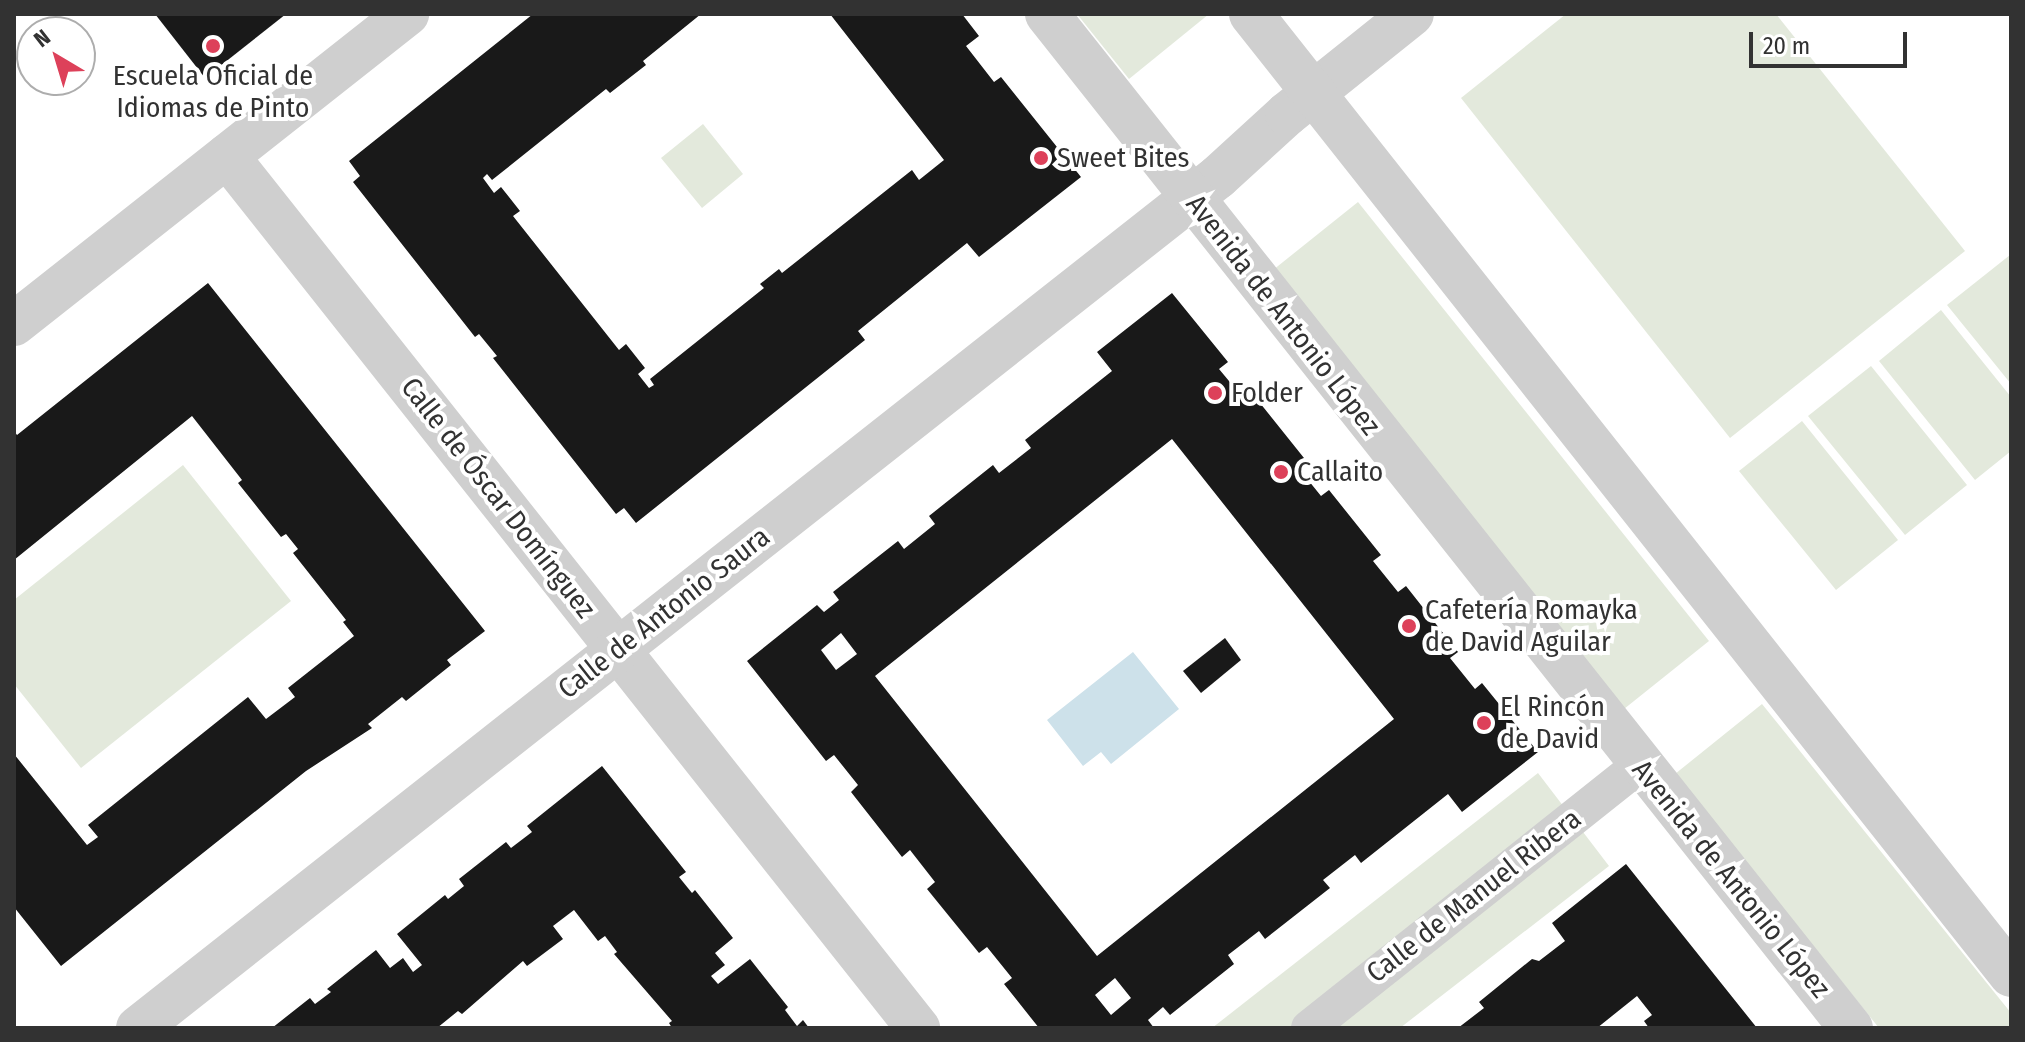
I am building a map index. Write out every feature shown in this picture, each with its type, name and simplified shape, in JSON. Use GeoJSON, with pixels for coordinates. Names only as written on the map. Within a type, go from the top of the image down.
{"type":"FeatureCollection","features":[{"type":"Feature","properties":{"kind":"street"},"geometry":{"type":"LineString","coordinates":[[14,324],[407,14]]}},
{"type":"Feature","properties":{"kind":"street","name":"Avenida de Antonio López"},"geometry":{"type":"LineString","coordinates":[[1047,14],[1851,1028]]}},
{"type":"Feature","properties":{"kind":"street"},"geometry":{"type":"LineString","coordinates":[[1251,14],[2011,975]]}},
{"type":"Feature","properties":{"kind":"street","name":"Calle de Antonio Saura"},"geometry":{"type":"LineString","coordinates":[[138,1028],[1190,197],[1412,14]]}},
{"type":"Feature","properties":{"kind":"street","name":"Calle de Óscar Domínguez"},"geometry":{"type":"LineString","coordinates":[[227,156],[918,1028]]}},
{"type":"Feature","properties":{"kind":"street","name":"Calle de Manuel Ribera"},"geometry":{"type":"LineString","coordinates":[[1309,1028],[1640,765]]}},
{"type":"Feature","properties":{"kind":"shaded area"},"geometry":{"type":"Polygon","coordinates":[[[1077,14],[1209,14],[1129,79],[1077,14]]]}},
{"type":"Feature","properties":{"kind":"shaded area"},"geometry":{"type":"Polygon","coordinates":[[[1566,14],[1776,14],[1965,251],[1730,438],[1461,98],[1566,14]]]}},
{"type":"Feature","properties":{"kind":"shaded area"},"geometry":{"type":"Polygon","coordinates":[[[703,124],[743,174],[702,208],[661,158],[703,124]]]}},
{"type":"Feature","properties":{"kind":"shaded area"},"geometry":{"type":"Polygon","coordinates":[[[1358,202],[1709,641],[1624,709],[1273,270],[1358,202]]]}},
{"type":"Feature","properties":{"kind":"shaded area"},"geometry":{"type":"Polygon","coordinates":[[[2011,257],[2011,384],[1947,305],[2011,257]]]}},
{"type":"Feature","properties":{"kind":"shaded area"},"geometry":{"type":"Polygon","coordinates":[[[1941,310],[2011,397],[2011,451],[1975,480],[1879,361],[1941,310]]]}},
{"type":"Feature","properties":{"kind":"shaded area"},"geometry":{"type":"Polygon","coordinates":[[[1871,366],[1967,485],[1905,535],[1808,416],[1871,366]]]}},
{"type":"Feature","properties":{"kind":"shaded area"},"geometry":{"type":"Polygon","coordinates":[[[1802,421],[1898,540],[1836,590],[1739,471],[1802,421]]]}},
{"type":"Feature","properties":{"kind":"shaded area"},"geometry":{"type":"Polygon","coordinates":[[[183,465],[291,601],[81,768],[14,684],[14,600],[183,465]]]}},
{"type":"Feature","properties":{"kind":"shaded area"},"geometry":{"type":"Polygon","coordinates":[[[1762,704],[2011,1013],[2011,1028],[1879,1028],[1675,774],[1762,704]]]}},
{"type":"Feature","properties":{"kind":"shaded area"},"geometry":{"type":"Polygon","coordinates":[[[1538,773],[1609,866],[1400,1028],[1212,1028],[1538,773]]]}},
{"type":"Feature","properties":{"kind":"water"},"geometry":{"type":"Polygon","coordinates":[[[1133,652],[1179,709],[1111,764],[1101,752],[1083,766],[1047,720],[1133,652]]]}},
{"type":"Feature","properties":{"kind":"building","name":"Escuela Oficial de Idiomas de Pinto"},"geometry":{"type":"Polygon","coordinates":[[[155,14],[286,14],[205,78],[155,14]]]}},
{"type":"Feature","properties":{"kind":"building"},"geometry":{"type":"Polygon","coordinates":[[[533,14],[701,14],[643,61],[646,65],[610,93],[606,89],[492,180],[487,174],[483,178],[494,193],[501,187],[520,211],[513,216],[619,350],[626,344],[645,368],[638,374],[649,388],[654,385],[650,379],[764,288],[760,284],[779,269],[782,273],[912,170],[919,180],[944,160],[830,14],[962,14],[979,36],[966,46],[994,82],[1001,77],[1081,177],[979,257],[967,243],[858,331],[865,340],[636,523],[624,508],[616,514],[493,358],[497,356],[479,334],[475,337],[353,182],[360,176],[349,161],[533,14]]]}},
{"type":"Feature","properties":{"kind":"building"},"geometry":{"type":"Polygon","coordinates":[[[208,283],[485,631],[447,660],[451,665],[406,701],[402,697],[368,724],[372,728],[306,771],[61,966],[14,907],[14,754],[87,845],[98,837],[88,825],[248,697],[266,719],[295,697],[288,688],[354,636],[343,622],[346,620],[293,553],[298,549],[286,534],[281,537],[238,483],[242,480],[192,416],[14,560],[14,431],[17,435],[208,283]]]}},
{"type":"Feature","properties":{"kind":"building"},"geometry":{"type":"Polygon","coordinates":[[[1172,293],[1228,362],[1219,369],[1244,399],[1252,393],[1304,458],[1296,465],[1321,496],[1329,490],[1381,555],[1373,561],[1398,592],[1406,586],[1458,652],[1450,658],[1475,689],[1482,683],[1538,752],[1462,812],[1448,794],[1361,863],[1355,855],[1323,880],[1330,888],[1265,939],[1259,931],[1228,955],[1234,964],[1170,1015],[1163,1007],[1148,1020],[1154,1028],[1039,1028],[1004,984],[1012,978],[987,947],[979,953],[927,889],[935,882],[910,850],[902,857],[851,792],[858,785],[834,755],[826,761],[747,661],[817,605],[824,612],[839,600],[833,592],[898,541],[904,549],[935,524],[929,516],[993,465],[999,473],[1031,448],[1025,440],[1112,371],[1097,352],[1172,293]],[[1172,439],[875,676],[1097,956],[1394,719],[1172,439]],[[841,633],[821,650],[836,670],[857,654],[841,633]],[[1115,978],[1095,995],[1111,1015],[1131,998],[1115,978]]]}},
{"type":"Feature","properties":{"kind":"building"},"geometry":{"type":"Polygon","coordinates":[[[1225,638],[1241,660],[1201,693],[1183,671],[1225,638]]]}},
{"type":"Feature","properties":{"kind":"building"},"geometry":{"type":"Polygon","coordinates":[[[602,766],[686,872],[679,877],[692,893],[695,890],[733,938],[715,953],[725,965],[711,976],[718,984],[750,959],[788,1007],[785,1010],[797,1026],[803,1020],[809,1028],[672,1028],[669,1023],[672,1021],[614,954],[617,952],[605,936],[598,941],[574,910],[553,926],[563,939],[527,966],[523,961],[462,1014],[458,1011],[437,1028],[272,1028],[310,998],[315,1004],[331,992],[327,989],[376,950],[390,968],[403,958],[413,972],[422,965],[397,934],[445,895],[448,899],[464,886],[459,879],[506,842],[511,848],[532,832],[527,826],[602,766]]]}},
{"type":"Feature","properties":{"kind":"building"},"geometry":{"type":"Polygon","coordinates":[[[1626,864],[1757,1028],[1649,1028],[1644,1021],[1652,1015],[1637,996],[1597,1028],[1458,1028],[1484,1008],[1479,1002],[1532,959],[1539,961],[1565,941],[1552,923],[1626,864]]]}},
{"type":"Feature","properties":{"kind":"place","name":"Escuela Oficial de Idiomas de Pinto"},"geometry":{"type":"Point","coordinates":[213,46]}},
{"type":"Feature","properties":{"kind":"place","name":"Sweet Bites"},"geometry":{"type":"Point","coordinates":[1041,158]}},
{"type":"Feature","properties":{"kind":"place","name":"Folder"},"geometry":{"type":"Point","coordinates":[1215,393]}},
{"type":"Feature","properties":{"kind":"place","name":"Callaito"},"geometry":{"type":"Point","coordinates":[1281,472]}},
{"type":"Feature","properties":{"kind":"place","name":"Cafetería Romayka de David Aguilar"},"geometry":{"type":"Point","coordinates":[1409,626]}},
{"type":"Feature","properties":{"kind":"place","name":"El Rincón de David"},"geometry":{"type":"Point","coordinates":[1484,723]}}]}
